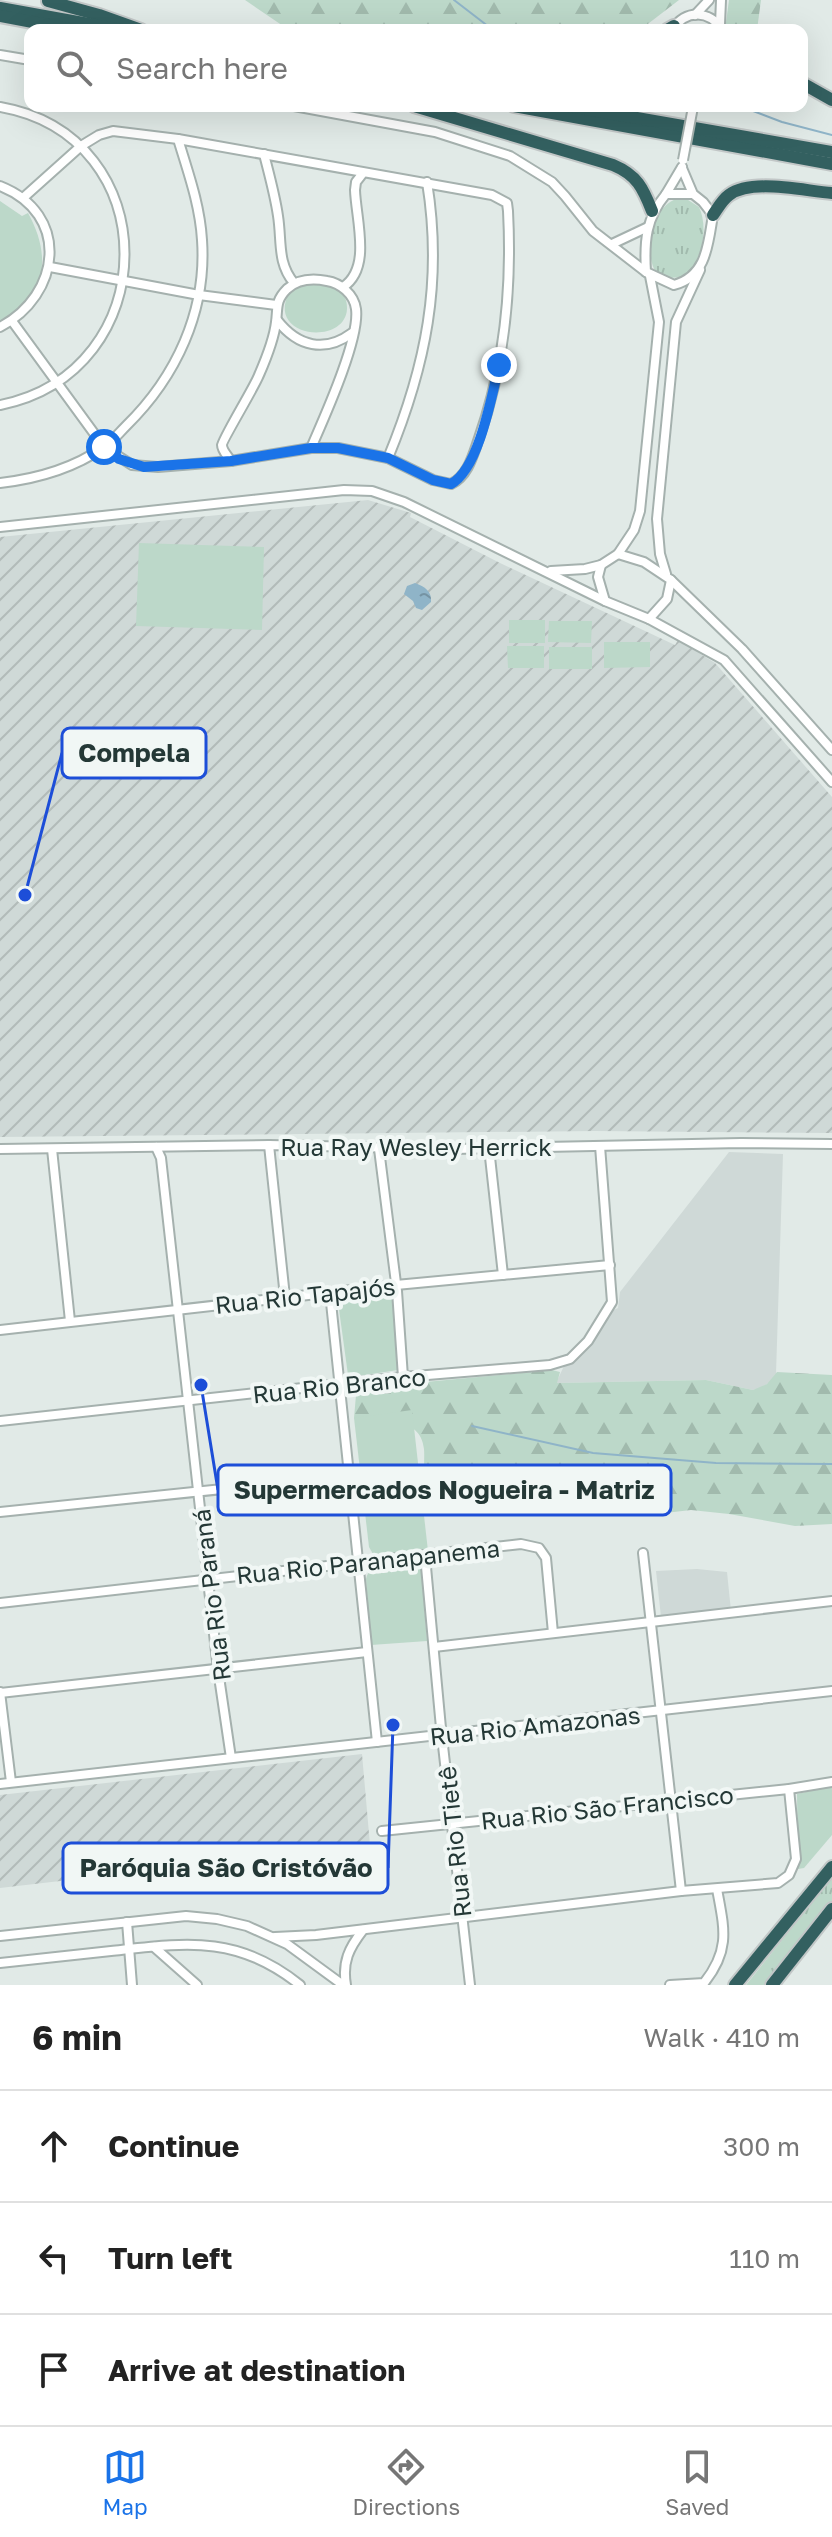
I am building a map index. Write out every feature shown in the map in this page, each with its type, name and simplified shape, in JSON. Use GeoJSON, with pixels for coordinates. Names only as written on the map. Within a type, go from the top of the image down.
{"type":"FeatureCollection","features":[{"type":"Feature","properties":{"kind":"highway"},"geometry":{"type":"LineString","coordinates":[[45,0],[124,24]]}},
{"type":"Feature","properties":{"kind":"highway"},"geometry":{"type":"LineString","coordinates":[[0,8],[89,24]]}},
{"type":"Feature","properties":{"kind":"highway"},"geometry":{"type":"LineString","coordinates":[[0,16],[43,24]]}},
{"type":"Feature","properties":{"kind":"highway"},"geometry":{"type":"LineString","coordinates":[[808,86],[832,100]]}},
{"type":"Feature","properties":{"kind":"highway"},"geometry":{"type":"LineString","coordinates":[[434,112],[629,172],[639,180],[652,211]]}},
{"type":"Feature","properties":{"kind":"highway"},"geometry":{"type":"LineString","coordinates":[[547,112],[832,164]]}},
{"type":"Feature","properties":{"kind":"highway"},"geometry":{"type":"LineString","coordinates":[[602,112],[832,152]]}},
{"type":"Feature","properties":{"kind":"highway"},"geometry":{"type":"LineString","coordinates":[[713,215],[731,193],[748,187],[832,193]]}},
{"type":"Feature","properties":{"kind":"highway"},"geometry":{"type":"LineString","coordinates":[[735,1985],[832,1867]]}},
{"type":"Feature","properties":{"kind":"highway"},"geometry":{"type":"LineString","coordinates":[[772,1985],[832,1909]]}},
{"type":"Feature","properties":{"kind":"street"},"geometry":{"type":"LineString","coordinates":[[695,15],[709,0]]}},
{"type":"Feature","properties":{"kind":"street"},"geometry":{"type":"LineString","coordinates":[[721,0],[721,24]]}},
{"type":"Feature","properties":{"kind":"street"},"geometry":{"type":"LineString","coordinates":[[677,24],[684,18],[707,15],[717,24]]}},
{"type":"Feature","properties":{"kind":"street"},"geometry":{"type":"LineString","coordinates":[[0,55],[24,59]]}},
{"type":"Feature","properties":{"kind":"street"},"geometry":{"type":"LineString","coordinates":[[0,107],[34,116],[81,146],[118,206],[126,247],[124,282],[102,337],[73,370],[18,401],[0,405]]}},
{"type":"Feature","properties":{"kind":"street"},"geometry":{"type":"LineString","coordinates":[[327,112],[435,132],[510,156],[552,182],[593,231],[648,274],[674,285],[685,282],[700,270]]}},
{"type":"Feature","properties":{"kind":"street"},"geometry":{"type":"LineString","coordinates":[[546,571],[601,565],[618,554],[634,530],[640,511],[659,322],[645,254],[648,227],[652,211],[683,164],[692,112]]}},
{"type":"Feature","properties":{"kind":"street"},"geometry":{"type":"LineString","coordinates":[[12,321],[104,447],[119,459],[144,467],[231,461],[311,448],[348,449],[388,458],[442,483],[451,484],[459,480],[473,454],[487,414],[499,365],[507,311],[511,257],[507,203],[492,195],[178,139],[113,131],[81,146],[23,198]]}},
{"type":"Feature","properties":{"kind":"street"},"geometry":{"type":"LineString","coordinates":[[0,483],[36,477],[104,447],[145,407],[167,378],[184,345],[199,295],[203,266],[198,208],[178,139]]}},
{"type":"Feature","properties":{"kind":"street"},"geometry":{"type":"LineString","coordinates":[[264,154],[279,220],[282,261],[285,272],[294,283]]}},
{"type":"Feature","properties":{"kind":"street"},"geometry":{"type":"LineString","coordinates":[[649,619],[667,599],[668,577],[660,554],[657,519],[676,322],[700,270],[713,215],[693,194],[683,164]]}},
{"type":"Feature","properties":{"kind":"street"},"geometry":{"type":"LineString","coordinates":[[343,287],[351,282],[359,266],[355,190],[356,182],[363,173]]}},
{"type":"Feature","properties":{"kind":"street"},"geometry":{"type":"LineString","coordinates":[[388,458],[414,391],[426,340],[434,251],[427,182]]}},
{"type":"Feature","properties":{"kind":"street"},"geometry":{"type":"LineString","coordinates":[[0,186],[23,198],[43,224],[50,267],[39,294],[26,310],[0,327]]}},
{"type":"Feature","properties":{"kind":"street"},"geometry":{"type":"LineString","coordinates":[[666,194],[693,194]]}},
{"type":"Feature","properties":{"kind":"street"},"geometry":{"type":"LineString","coordinates":[[612,244],[648,227]]}},
{"type":"Feature","properties":{"kind":"street"},"geometry":{"type":"LineString","coordinates":[[50,267],[199,295],[276,305]]}},
{"type":"Feature","properties":{"kind":"street"},"geometry":{"type":"LineString","coordinates":[[231,461],[223,450],[223,439],[253,389],[269,351],[279,297],[294,283],[324,280],[343,287],[356,306],[338,385],[311,448]]}},
{"type":"Feature","properties":{"kind":"street"},"geometry":{"type":"LineString","coordinates":[[277,320],[295,337],[316,345],[333,345],[352,333]]}},
{"type":"Feature","properties":{"kind":"street"},"geometry":{"type":"LineString","coordinates":[[0,527],[344,490],[372,491],[404,502],[605,601],[649,619],[724,660],[832,782]]}},
{"type":"Feature","properties":{"kind":"street"},"geometry":{"type":"LineString","coordinates":[[618,554],[632,556],[668,577],[742,649],[832,750]]}},
{"type":"Feature","properties":{"kind":"street"},"geometry":{"type":"LineString","coordinates":[[601,565],[598,577],[605,601]]}},
{"type":"Feature","properties":{"kind":"street","name":"Rua Ray Wesley Herrick"},"geometry":{"type":"LineString","coordinates":[[0,1149],[832,1144]]}},
{"type":"Feature","properties":{"kind":"street"},"geometry":{"type":"LineString","coordinates":[[269,1145],[285,1297]]}},
{"type":"Feature","properties":{"kind":"street","name":"Rua Rio Branco"},"geometry":{"type":"LineString","coordinates":[[0,1421],[403,1377],[550,1365],[570,1359],[588,1341],[612,1302],[600,1146]]}},
{"type":"Feature","properties":{"kind":"street","name":"Rua Rio Paraná"},"geometry":{"type":"LineString","coordinates":[[156,1147],[161,1158],[218,1670],[231,1758]]}},
{"type":"Feature","properties":{"kind":"street"},"geometry":{"type":"LineString","coordinates":[[489,1148],[503,1275]]}},
{"type":"Feature","properties":{"kind":"street"},"geometry":{"type":"LineString","coordinates":[[52,1149],[70,1321]]}},
{"type":"Feature","properties":{"kind":"street"},"geometry":{"type":"LineString","coordinates":[[379,1149],[396,1285],[403,1377]]}},
{"type":"Feature","properties":{"kind":"street","name":"Rua Rio Tapajós"},"geometry":{"type":"LineString","coordinates":[[0,1330],[396,1285],[610,1265]]}},
{"type":"Feature","properties":{"kind":"street"},"geometry":{"type":"LineString","coordinates":[[330,1293],[377,1742]]}},
{"type":"Feature","properties":{"kind":"street"},"geometry":{"type":"LineString","coordinates":[[0,1512],[349,1476]]}},
{"type":"Feature","properties":{"kind":"street","name":"Rua Rio Paranapanema"},"geometry":{"type":"LineString","coordinates":[[0,1603],[521,1544],[539,1548],[542,1552],[549,1577],[553,1633]]}},
{"type":"Feature","properties":{"kind":"street"},"geometry":{"type":"LineString","coordinates":[[643,1553],[681,1891]]}},
{"type":"Feature","properties":{"kind":"street","name":"Rua Rio Tietê"},"geometry":{"type":"LineString","coordinates":[[425,1556],[470,1985]]}},
{"type":"Feature","properties":{"kind":"street"},"geometry":{"type":"LineString","coordinates":[[434,1647],[832,1601]]}},
{"type":"Feature","properties":{"kind":"street"},"geometry":{"type":"LineString","coordinates":[[11,1782],[0,1692],[367,1652]]}},
{"type":"Feature","properties":{"kind":"street","name":"Rua Rio Amazonas"},"geometry":{"type":"LineString","coordinates":[[0,1784],[832,1691]]}},
{"type":"Feature","properties":{"kind":"street","name":"Rua Rio São Francisco"},"geometry":{"type":"LineString","coordinates":[[382,1831],[832,1782]]}},
{"type":"Feature","properties":{"kind":"street"},"geometry":{"type":"LineString","coordinates":[[275,1937],[363,1930],[681,1891],[778,1883],[789,1875],[795,1865],[796,1843],[789,1789]]}},
{"type":"Feature","properties":{"kind":"street"},"geometry":{"type":"LineString","coordinates":[[670,1985],[703,1984],[723,1950],[725,1933],[717,1889]]}},
{"type":"Feature","properties":{"kind":"street"},"geometry":{"type":"LineString","coordinates":[[0,1936],[186,1916],[201,1917],[232,1922],[275,1937],[311,1959],[344,1985]]}},
{"type":"Feature","properties":{"kind":"street"},"geometry":{"type":"LineString","coordinates":[[127,1922],[132,1985]]}},
{"type":"Feature","properties":{"kind":"street"},"geometry":{"type":"LineString","coordinates":[[344,1985],[346,1955],[363,1930]]}},
{"type":"Feature","properties":{"kind":"street"},"geometry":{"type":"LineString","coordinates":[[0,1963],[186,1943],[226,1949],[263,1962],[300,1985]]}},
{"type":"Feature","properties":{"kind":"street"},"geometry":{"type":"LineString","coordinates":[[154,1947],[197,1985]]}},
{"type":"Feature","properties":{"kind":"shaded area"},"geometry":{"type":"Polygon","coordinates":[[[368,500],[411,513],[410,517],[500,563],[675,645],[678,640],[715,663],[832,797],[832,1133],[595,1131],[0,1137],[0,537],[368,500]]]}},
{"type":"Feature","properties":{"kind":"shaded area"},"geometry":{"type":"Polygon","coordinates":[[[729,1152],[783,1154],[776,1374],[770,1382],[753,1390],[706,1380],[556,1383],[564,1366],[572,1362],[610,1312],[618,1308],[620,1292],[729,1152]]]}},
{"type":"Feature","properties":{"kind":"shaded area"},"geometry":{"type":"Polygon","coordinates":[[[697,1569],[727,1572],[731,1611],[661,1617],[656,1571],[697,1569]]]}},
{"type":"Feature","properties":{"kind":"shaded area"},"geometry":{"type":"Polygon","coordinates":[[[362,1754],[370,1845],[0,1888],[0,1795],[362,1754]]]}},
{"type":"Feature","properties":{"kind":"green space"},"geometry":{"type":"Polygon","coordinates":[[[245,0],[679,0],[648,24],[280,24],[245,0]]]}},
{"type":"Feature","properties":{"kind":"green space"},"geometry":{"type":"Polygon","coordinates":[[[729,0],[761,0],[758,24],[726,24],[729,0]]]}},
{"type":"Feature","properties":{"kind":"green space"},"geometry":{"type":"Polygon","coordinates":[[[678,198],[685,198],[699,207],[703,225],[702,245],[690,271],[683,277],[668,278],[654,269],[650,239],[656,218],[678,198]]]}},
{"type":"Feature","properties":{"kind":"green space"},"geometry":{"type":"Polygon","coordinates":[[[0,201],[22,216],[28,213],[36,229],[42,260],[41,274],[28,300],[0,321],[0,201]]]}},
{"type":"Feature","properties":{"kind":"green space"},"geometry":{"type":"Polygon","coordinates":[[[319,281],[342,294],[347,309],[343,321],[333,329],[306,331],[294,326],[286,317],[285,303],[293,286],[319,281]]]}},
{"type":"Feature","properties":{"kind":"green space"},"geometry":{"type":"Polygon","coordinates":[[[139,543],[264,547],[262,630],[136,626],[139,543]]]}},
{"type":"Feature","properties":{"kind":"green space"},"geometry":{"type":"Polygon","coordinates":[[[509,620],[545,620],[545,643],[509,643],[509,620]]]}},
{"type":"Feature","properties":{"kind":"green space"},"geometry":{"type":"Polygon","coordinates":[[[549,621],[592,621],[591,643],[548,642],[549,621]]]}},
{"type":"Feature","properties":{"kind":"green space"},"geometry":{"type":"Polygon","coordinates":[[[604,642],[650,642],[650,667],[604,668],[604,642]]]}},
{"type":"Feature","properties":{"kind":"green space"},"geometry":{"type":"Polygon","coordinates":[[[507,646],[544,646],[544,668],[508,668],[507,646]]]}},
{"type":"Feature","properties":{"kind":"green space"},"geometry":{"type":"Polygon","coordinates":[[[549,647],[592,647],[592,669],[549,669],[549,647]]]}},
{"type":"Feature","properties":{"kind":"green space"},"geometry":{"type":"Polygon","coordinates":[[[392,1295],[398,1370],[352,1377],[348,1375],[338,1302],[343,1297],[392,1295]]]}},
{"type":"Feature","properties":{"kind":"green space"},"geometry":{"type":"Polygon","coordinates":[[[552,1370],[560,1372],[557,1383],[706,1380],[753,1390],[767,1384],[777,1372],[832,1375],[832,1524],[795,1526],[691,1510],[648,1515],[508,1501],[460,1485],[428,1480],[424,1468],[424,1449],[415,1430],[397,1422],[354,1418],[356,1395],[362,1388],[552,1370]]]}},
{"type":"Feature","properties":{"kind":"green space"},"geometry":{"type":"Polygon","coordinates":[[[412,1410],[428,1551],[379,1556],[373,1554],[369,1547],[354,1418],[412,1410]]]}},
{"type":"Feature","properties":{"kind":"green space"},"geometry":{"type":"Polygon","coordinates":[[[413,1562],[421,1568],[427,1641],[371,1645],[366,1579],[369,1573],[385,1564],[413,1562]]]}},
{"type":"Feature","properties":{"kind":"green space"},"geometry":{"type":"Polygon","coordinates":[[[832,1786],[832,1835],[804,1868],[798,1869],[797,1794],[832,1786]]]}},
{"type":"Feature","properties":{"kind":"green space"},"geometry":{"type":"Polygon","coordinates":[[[832,1878],[832,1903],[768,1985],[746,1985],[832,1878]]]}},
{"type":"Feature","properties":{"kind":"water"},"geometry":{"type":"Polygon","coordinates":[[[415,583],[430,595],[431,602],[422,610],[416,608],[404,594],[407,586],[415,583]]]}},
{"type":"Feature","properties":{"kind":"waterway"},"geometry":{"type":"LineString","coordinates":[[454,0],[485,24]]}},
{"type":"Feature","properties":{"kind":"waterway"},"geometry":{"type":"LineString","coordinates":[[756,112],[832,135]]}},
{"type":"Feature","properties":{"kind":"waterway"},"geometry":{"type":"LineString","coordinates":[[472,1426],[593,1453],[716,1463],[832,1464]]}},
{"type":"Feature","properties":{"kind":"place","name":"Compela"},"geometry":{"type":"Point","coordinates":[25,895]}},
{"type":"Feature","properties":{"kind":"place","name":"Supermercados Nogueira - Matriz"},"geometry":{"type":"Point","coordinates":[201,1385]}},
{"type":"Feature","properties":{"kind":"place","name":"Paróquia São Cristóvão"},"geometry":{"type":"Point","coordinates":[393,1725]}},
{"type":"Feature","properties":{"kind":"route"},"geometry":{"type":"LineString","coordinates":[[104,447],[119,459],[144,467],[231,461],[311,448],[338,448],[388,458],[433,480],[451,484],[464,474],[473,454],[499,365]]}}]}
